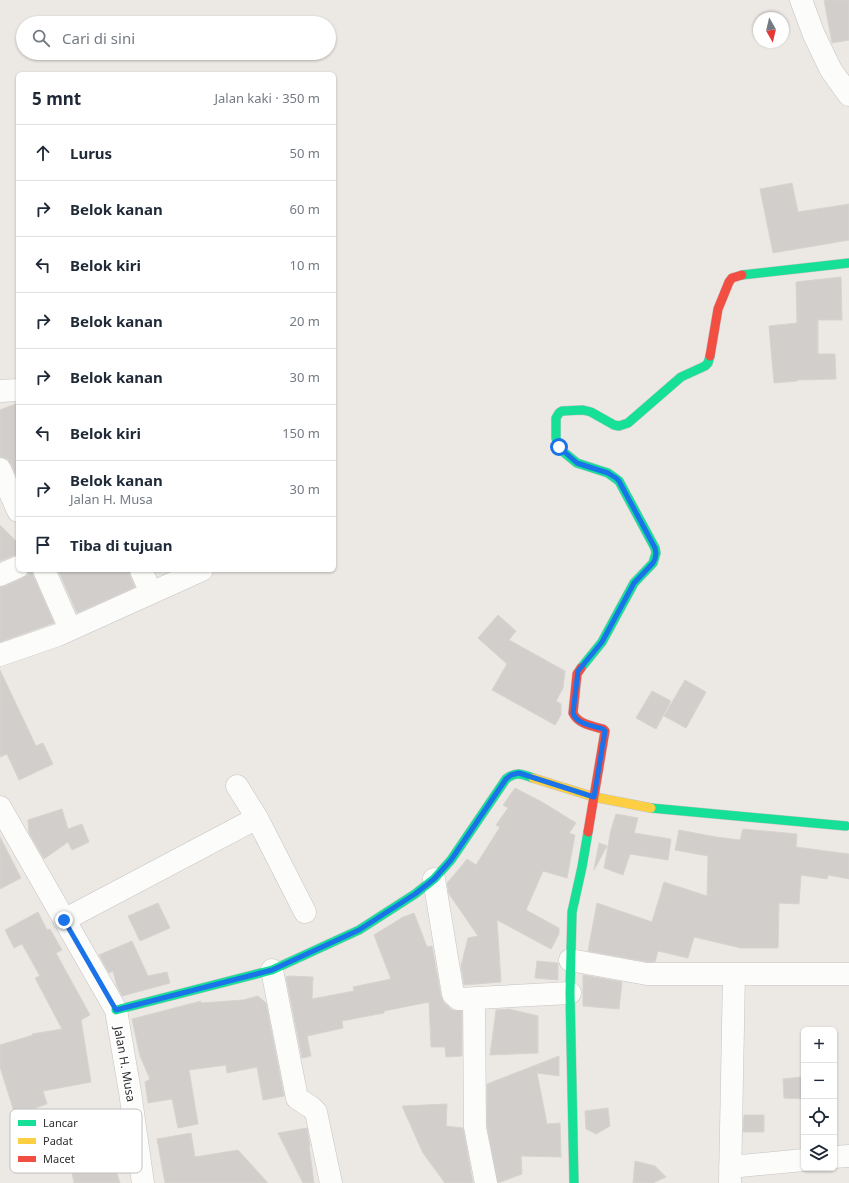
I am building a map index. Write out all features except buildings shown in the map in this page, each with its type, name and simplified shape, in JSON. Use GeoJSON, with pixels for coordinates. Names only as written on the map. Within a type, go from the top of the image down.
{"type":"FeatureCollection","features":[{"type":"Feature","properties":{"kind":"street"},"geometry":{"type":"LineString","coordinates":[[801,0],[814,35],[831,70],[849,95]]}},
{"type":"Feature","properties":{"kind":"street"},"geometry":{"type":"LineString","coordinates":[[574,1183],[570,993],[572,912],[582,867],[604,733],[603,729],[579,721],[574,716],[573,713],[577,674],[580,668],[602,642],[632,586],[653,563],[656,553],[655,548],[619,481],[608,473],[582,466],[561,450],[556,438],[556,418],[562,411],[583,410],[591,412],[614,425],[623,425],[628,423],[681,377],[705,366],[709,359],[718,309],[732,278],[741,275],[849,263]]}},
{"type":"Feature","properties":{"kind":"street"},"geometry":{"type":"LineString","coordinates":[[0,391],[16,390]]}},
{"type":"Feature","properties":{"kind":"street"},"geometry":{"type":"LineString","coordinates":[[0,469],[16,506]]}},
{"type":"Feature","properties":{"kind":"street"},"geometry":{"type":"LineString","coordinates":[[0,575],[16,568]]}},
{"type":"Feature","properties":{"kind":"street"},"geometry":{"type":"LineString","coordinates":[[45,572],[70,629]]}},
{"type":"Feature","properties":{"kind":"street"},"geometry":{"type":"LineString","coordinates":[[142,572],[151,593]]}},
{"type":"Feature","properties":{"kind":"street"},"geometry":{"type":"LineString","coordinates":[[0,655],[44,640],[198,572]]}},
{"type":"Feature","properties":{"kind":"street"},"geometry":{"type":"LineString","coordinates":[[116,1010],[272,970],[359,930],[415,894],[434,879],[451,860],[506,779],[511,775],[519,773],[594,797],[656,809],[846,826]]}},
{"type":"Feature","properties":{"kind":"street"},"geometry":{"type":"LineString","coordinates":[[237,786],[257,818],[305,912]]}},
{"type":"Feature","properties":{"kind":"street","name":"Jalan H. Musa"},"geometry":{"type":"LineString","coordinates":[[0,807],[116,1010],[132,1109]]}},
{"type":"Feature","properties":{"kind":"street"},"geometry":{"type":"LineString","coordinates":[[64,920],[257,818]]}},
{"type":"Feature","properties":{"kind":"street"},"geometry":{"type":"LineString","coordinates":[[434,879],[453,994],[456,997],[460,999],[570,993]]}},
{"type":"Feature","properties":{"kind":"street"},"geometry":{"type":"LineString","coordinates":[[570,960],[647,974],[849,974]]}},
{"type":"Feature","properties":{"kind":"street"},"geometry":{"type":"LineString","coordinates":[[272,970],[297,1098],[316,1112],[331,1183]]}},
{"type":"Feature","properties":{"kind":"street"},"geometry":{"type":"LineString","coordinates":[[734,974],[730,1175],[801,1161]]}},
{"type":"Feature","properties":{"kind":"street"},"geometry":{"type":"LineString","coordinates":[[474,998],[475,1127],[486,1183]]}},
{"type":"Feature","properties":{"kind":"street"},"geometry":{"type":"LineString","coordinates":[[837,1157],[849,1156]]}},
{"type":"Feature","properties":{"kind":"street","name":"Jalan H. Musa"},"geometry":{"type":"LineString","coordinates":[[142,1173],[143,1183]]}},
{"type":"Feature","properties":{"kind":"traffic: fast"},"geometry":{"type":"LineString","coordinates":[[742,275],[849,263]]}},
{"type":"Feature","properties":{"kind":"traffic: fast"},"geometry":{"type":"LineString","coordinates":[[581,668],[602,642],[634,583],[653,563],[656,553],[655,548],[619,481],[608,473],[577,463],[561,450],[556,438],[556,418],[562,411],[583,410],[591,412],[614,425],[619,426],[628,423],[681,377],[705,366],[708,363],[710,356]]}},
{"type":"Feature","properties":{"kind":"traffic: fast"},"geometry":{"type":"LineString","coordinates":[[116,1010],[272,970],[359,930],[415,894],[434,879],[451,860],[506,779],[516,774],[522,774],[533,778]]}},
{"type":"Feature","properties":{"kind":"traffic: fast"},"geometry":{"type":"LineString","coordinates":[[651,808],[846,826]]}},
{"type":"Feature","properties":{"kind":"traffic: fast"},"geometry":{"type":"LineString","coordinates":[[574,1183],[570,993],[572,912],[588,832]]}},
{"type":"Feature","properties":{"kind":"traffic: slow"},"geometry":{"type":"LineString","coordinates":[[533,778],[594,797],[651,808]]}},
{"type":"Feature","properties":{"kind":"traffic: jam"},"geometry":{"type":"LineString","coordinates":[[710,356],[718,309],[729,282],[732,278],[742,275]]}},
{"type":"Feature","properties":{"kind":"traffic: jam"},"geometry":{"type":"LineString","coordinates":[[581,668],[577,674],[573,713],[578,720],[605,731],[588,832]]}},
{"type":"Feature","properties":{"kind":"route"},"geometry":{"type":"LineString","coordinates":[[64,920],[116,1010],[272,970],[359,930],[415,894],[434,879],[451,860],[506,779],[511,775],[519,773],[594,797],[605,731],[579,721],[574,716],[573,713],[577,674],[580,668],[602,642],[632,586],[653,563],[656,553],[655,548],[619,481],[608,473],[582,466],[574,461],[559,447]]}}]}
